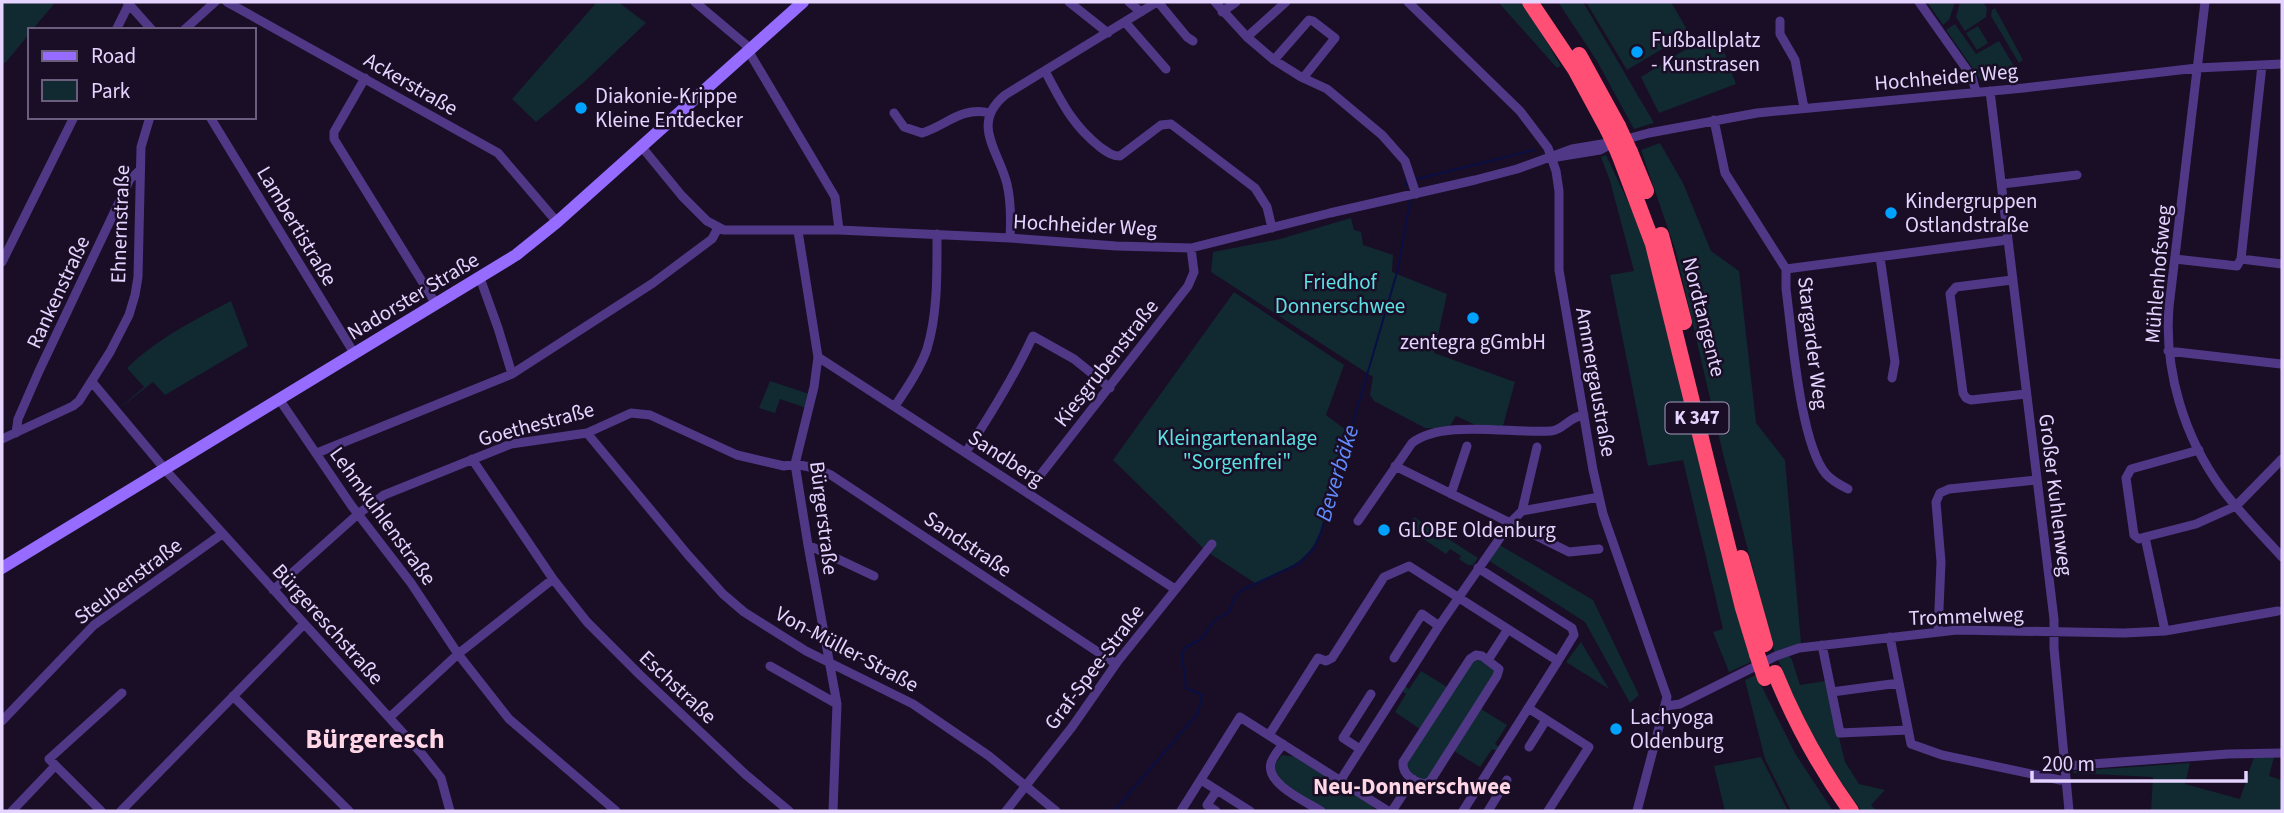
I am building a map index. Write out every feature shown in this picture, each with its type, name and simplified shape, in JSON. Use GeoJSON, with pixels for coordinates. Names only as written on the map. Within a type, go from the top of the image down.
{"type":"FeatureCollection","features":[{"type":"Feature","properties":{"kind":"highway","name":"Nordtangente"},"geometry":{"type":"LineString","coordinates":[[1530,2],[1575,69],[1618,141]]}},
{"type":"Feature","properties":{"kind":"highway","name":"Nordtangente"},"geometry":{"type":"LineString","coordinates":[[1543,2],[1587,68],[1618,141],[1654,214],[1669,262],[1740,552],[1761,652],[1798,749],[1838,811]]}},
{"type":"Feature","properties":{"kind":"highway","name":"Nordtangente"},"geometry":{"type":"LineString","coordinates":[[1770,675],[1807,744],[1851,811]]}},
{"type":"Feature","properties":{"kind":"street"},"geometry":{"type":"LineString","coordinates":[[186,28],[215,2]]}},
{"type":"Feature","properties":{"kind":"street","name":"Ackerstraße"},"geometry":{"type":"LineString","coordinates":[[228,2],[498,153],[557,222]]}},
{"type":"Feature","properties":{"kind":"street"},"geometry":{"type":"LineString","coordinates":[[695,2],[751,51],[831,191],[836,202],[839,230]]}},
{"type":"Feature","properties":{"kind":"street","name":"Nadorster Straße"},"geometry":{"type":"LineString","coordinates":[[2,568],[516,255],[751,51],[803,2]]}},
{"type":"Feature","properties":{"kind":"street"},"geometry":{"type":"LineString","coordinates":[[1069,2],[1108,33]]}},
{"type":"Feature","properties":{"kind":"street"},"geometry":{"type":"LineString","coordinates":[[1129,2],[1141,12]]}},
{"type":"Feature","properties":{"kind":"street"},"geometry":{"type":"LineString","coordinates":[[1010,238],[1007,186],[988,130],[990,113],[995,103],[1157,2],[1193,41]]}},
{"type":"Feature","properties":{"kind":"street"},"geometry":{"type":"LineString","coordinates":[[1215,2],[1247,37],[1274,60],[1335,95],[1382,135],[1405,161],[1416,194]]}},
{"type":"Feature","properties":{"kind":"street"},"geometry":{"type":"LineString","coordinates":[[1222,12],[1236,2]]}},
{"type":"Feature","properties":{"kind":"street"},"geometry":{"type":"LineString","coordinates":[[1247,37],[1286,2]]}},
{"type":"Feature","properties":{"kind":"street","name":"Ammergaustraße"},"geometry":{"type":"LineString","coordinates":[[1408,2],[1520,111],[1540,136],[1552,157],[1559,191],[1559,270],[1599,497],[1664,684],[1666,706],[1637,811]]}},
{"type":"Feature","properties":{"kind":"street"},"geometry":{"type":"LineString","coordinates":[[1919,2],[1972,77],[1976,92]]}},
{"type":"Feature","properties":{"kind":"street","name":"Mühlenhofsweg"},"geometry":{"type":"LineString","coordinates":[[2205,2],[2167,326],[2168,351],[2182,412],[2199,450],[2236,506],[2282,557]]}},
{"type":"Feature","properties":{"kind":"street"},"geometry":{"type":"LineString","coordinates":[[117,28],[128,3],[150,28]]}},
{"type":"Feature","properties":{"kind":"street"},"geometry":{"type":"LineString","coordinates":[[1274,60],[1309,20],[1313,21],[1335,38],[1303,78]]}},
{"type":"Feature","properties":{"kind":"street"},"geometry":{"type":"LineString","coordinates":[[1780,21],[1780,34],[1795,60],[1804,108]]}},
{"type":"Feature","properties":{"kind":"street"},"geometry":{"type":"LineString","coordinates":[[1125,22],[1166,69]]}},
{"type":"Feature","properties":{"kind":"street","name":"Hochheider Weg"},"geometry":{"type":"LineString","coordinates":[[718,228],[742,231],[839,230],[937,234],[1116,246],[1191,248],[1508,172],[1552,157],[1568,157],[1600,150],[1618,141],[1649,133],[1714,120],[1804,108],[2197,68],[2282,64]]}},
{"type":"Feature","properties":{"kind":"street"},"geometry":{"type":"LineString","coordinates":[[2175,259],[2237,266],[2241,258],[2262,65]]}},
{"type":"Feature","properties":{"kind":"street"},"geometry":{"type":"LineString","coordinates":[[1045,71],[1074,123],[1112,155],[1120,156],[1161,125],[1171,124],[1255,188],[1267,207],[1272,228]]}},
{"type":"Feature","properties":{"kind":"street"},"geometry":{"type":"LineString","coordinates":[[365,78],[334,132],[334,139],[436,304]]}},
{"type":"Feature","properties":{"kind":"street","name":"Großer Kuhlenweg"},"geometry":{"type":"LineString","coordinates":[[1990,91],[2054,632],[2069,811]]}},
{"type":"Feature","properties":{"kind":"street"},"geometry":{"type":"LineString","coordinates":[[894,113],[904,127],[922,133],[973,112],[990,113]]}},
{"type":"Feature","properties":{"kind":"street"},"geometry":{"type":"LineString","coordinates":[[2,262],[73,119]]}},
{"type":"Feature","properties":{"kind":"street","name":"Ehnernstraße"},"geometry":{"type":"LineString","coordinates":[[2,439],[73,406],[92,382],[129,315],[135,295],[140,242],[141,147],[149,119]]}},
{"type":"Feature","properties":{"kind":"street","name":"Lambertistraße"},"geometry":{"type":"LineString","coordinates":[[211,119],[354,353]]}},
{"type":"Feature","properties":{"kind":"street","name":"Stargarder Weg"},"geometry":{"type":"LineString","coordinates":[[1714,120],[1725,173],[1786,270],[1786,289],[1807,430],[1826,474],[1848,489]]}},
{"type":"Feature","properties":{"kind":"street"},"geometry":{"type":"LineString","coordinates":[[317,453],[512,374],[653,283],[712,239],[718,228],[707,221],[682,195],[641,146]]}},
{"type":"Feature","properties":{"kind":"street","name":"Rankenstraße"},"geometry":{"type":"LineString","coordinates":[[16,433],[18,419],[39,371],[124,191],[140,170]]}},
{"type":"Feature","properties":{"kind":"street"},"geometry":{"type":"LineString","coordinates":[[2002,184],[2077,175]]}},
{"type":"Feature","properties":{"kind":"street","name":"Bürgerstraße"},"geometry":{"type":"LineString","coordinates":[[798,231],[818,357],[814,387],[795,464],[837,704],[833,811]]}},
{"type":"Feature","properties":{"kind":"street"},"geometry":{"type":"LineString","coordinates":[[895,406],[911,382],[926,351],[933,321],[937,234]]}},
{"type":"Feature","properties":{"kind":"street"},"geometry":{"type":"LineString","coordinates":[[1786,270],[2007,240]]}},
{"type":"Feature","properties":{"kind":"street","name":"Kiesgrubenstraße"},"geometry":{"type":"LineString","coordinates":[[1027,492],[1190,283],[1195,272],[1191,248]]}},
{"type":"Feature","properties":{"kind":"street"},"geometry":{"type":"LineString","coordinates":[[1880,257],[1895,362],[1892,378]]}},
{"type":"Feature","properties":{"kind":"street"},"geometry":{"type":"LineString","coordinates":[[2241,258],[2282,264]]}},
{"type":"Feature","properties":{"kind":"street"},"geometry":{"type":"LineString","coordinates":[[480,278],[512,374]]}},
{"type":"Feature","properties":{"kind":"street"},"geometry":{"type":"LineString","coordinates":[[2012,280],[1956,287],[1950,295],[1963,393],[1966,398],[1971,400],[2026,394]]}},
{"type":"Feature","properties":{"kind":"street"},"geometry":{"type":"LineString","coordinates":[[966,452],[1005,393],[1033,336],[1074,359],[1110,388]]}},
{"type":"Feature","properties":{"kind":"street"},"geometry":{"type":"LineString","coordinates":[[2168,351],[2281,363]]}},
{"type":"Feature","properties":{"kind":"street","name":"Sandberg"},"geometry":{"type":"LineString","coordinates":[[818,357],[1175,589]]}},
{"type":"Feature","properties":{"kind":"street","name":"Bürgereschstraße"},"geometry":{"type":"LineString","coordinates":[[92,382],[164,469],[441,778],[450,811]]}},
{"type":"Feature","properties":{"kind":"street","name":"Lehmkuhlenstraße"},"geometry":{"type":"LineString","coordinates":[[279,399],[358,514],[411,583],[458,654],[509,719],[616,811]]}},
{"type":"Feature","properties":{"kind":"street","name":"Goethestraße"},"geometry":{"type":"LineString","coordinates":[[273,590],[358,514],[384,495],[472,459],[526,441],[587,433],[623,415],[638,412],[650,415],[737,455],[785,466],[795,464]]}},
{"type":"Feature","properties":{"kind":"street"},"geometry":{"type":"LineString","coordinates":[[1358,521],[1412,443],[1427,434],[1464,430],[1554,431],[1574,416],[1584,415]]}},
{"type":"Feature","properties":{"kind":"street","name":"Von-Müller-Straße"},"geometry":{"type":"LineString","coordinates":[[587,433],[650,512],[723,594],[767,629],[914,704],[969,741],[1056,811]]}},
{"type":"Feature","properties":{"kind":"street"},"geometry":{"type":"LineString","coordinates":[[1451,494],[1467,446]]}},
{"type":"Feature","properties":{"kind":"street"},"geometry":{"type":"LineString","coordinates":[[1340,781],[1458,597],[1521,511],[1536,447]]}},
{"type":"Feature","properties":{"kind":"street"},"geometry":{"type":"LineString","coordinates":[[2199,450],[2127,472],[2134,535],[2139,539],[2196,524],[2236,506],[2282,459]]}},
{"type":"Feature","properties":{"kind":"street","name":"Eschstraße"},"geometry":{"type":"LineString","coordinates":[[472,459],[553,579],[587,622],[745,774],[789,811]]}},
{"type":"Feature","properties":{"kind":"street","name":"Sandstraße"},"geometry":{"type":"LineString","coordinates":[[795,464],[831,475],[1116,664]]}},
{"type":"Feature","properties":{"kind":"street"},"geometry":{"type":"LineString","coordinates":[[1395,466],[1569,552],[1599,549]]}},
{"type":"Feature","properties":{"kind":"street"},"geometry":{"type":"LineString","coordinates":[[1938,632],[1941,562],[1937,502],[1940,493],[1949,489],[2036,480]]}},
{"type":"Feature","properties":{"kind":"street"},"geometry":{"type":"LineString","coordinates":[[1521,511],[1599,497]]}},
{"type":"Feature","properties":{"kind":"street","name":"Steubenstraße"},"geometry":{"type":"LineString","coordinates":[[2,720],[94,625],[222,534]]}},
{"type":"Feature","properties":{"kind":"street"},"geometry":{"type":"LineString","coordinates":[[2145,537],[2165,631]]}},
{"type":"Feature","properties":{"kind":"street","name":"Graf-Spee-Straße"},"geometry":{"type":"LineString","coordinates":[[1006,811],[1072,727],[1116,664],[1212,544]]}},
{"type":"Feature","properties":{"kind":"street"},"geometry":{"type":"LineString","coordinates":[[808,545],[874,576]]}},
{"type":"Feature","properties":{"kind":"street"},"geometry":{"type":"LineString","coordinates":[[1269,735],[1318,658],[1326,662],[1332,658],[1384,577],[1409,566],[1558,661]]}},
{"type":"Feature","properties":{"kind":"street"},"geometry":{"type":"LineString","coordinates":[[1463,811],[1574,635],[1574,630],[1478,568]]}},
{"type":"Feature","properties":{"kind":"street"},"geometry":{"type":"LineString","coordinates":[[390,718],[458,654],[553,579]]}},
{"type":"Feature","properties":{"kind":"street","name":"Trommelweg"},"geometry":{"type":"LineString","coordinates":[[1666,706],[1680,704],[1776,656],[1799,648],[1938,632],[2165,631],[2281,609]]}},
{"type":"Feature","properties":{"kind":"street"},"geometry":{"type":"LineString","coordinates":[[1394,658],[1422,614],[1439,626]]}},
{"type":"Feature","properties":{"kind":"street"},"geometry":{"type":"LineString","coordinates":[[121,811],[304,624]]}},
{"type":"Feature","properties":{"kind":"street"},"geometry":{"type":"LineString","coordinates":[[1488,660],[1508,629]]}},
{"type":"Feature","properties":{"kind":"street"},"geometry":{"type":"LineString","coordinates":[[1890,637],[1911,744],[1942,755],[2066,780]]}},
{"type":"Feature","properties":{"kind":"street"},"geometry":{"type":"LineString","coordinates":[[1822,645],[1840,733],[1908,730]]}},
{"type":"Feature","properties":{"kind":"street"},"geometry":{"type":"LineString","coordinates":[[1476,655],[1488,660],[1499,669],[1497,676],[1431,780],[1426,784],[1413,779],[1403,769],[1403,762],[1470,659],[1476,655]]}},
{"type":"Feature","properties":{"kind":"street"},"geometry":{"type":"LineString","coordinates":[[770,666],[837,704]]}},
{"type":"Feature","properties":{"kind":"street"},"geometry":{"type":"LineString","coordinates":[[1832,692],[1899,683]]}},
{"type":"Feature","properties":{"kind":"street"},"geometry":{"type":"LineString","coordinates":[[102,811],[49,759],[122,693]]}},
{"type":"Feature","properties":{"kind":"street"},"geometry":{"type":"LineString","coordinates":[[1360,749],[1343,738],[1371,694]]}},
{"type":"Feature","properties":{"kind":"street"},"geometry":{"type":"LineString","coordinates":[[233,696],[349,811]]}},
{"type":"Feature","properties":{"kind":"street"},"geometry":{"type":"LineString","coordinates":[[1528,708],[1589,747],[1548,811]]}},
{"type":"Feature","properties":{"kind":"street"},"geometry":{"type":"LineString","coordinates":[[1181,811],[1240,717],[1390,811],[1413,779]]}},
{"type":"Feature","properties":{"kind":"street"},"geometry":{"type":"LineString","coordinates":[[1529,747],[1546,720]]}},
{"type":"Feature","properties":{"kind":"street"},"geometry":{"type":"LineString","coordinates":[[1283,744],[1270,764],[1271,775],[1278,784],[1321,811]]}},
{"type":"Feature","properties":{"kind":"street"},"geometry":{"type":"LineString","coordinates":[[2065,766],[2228,754],[2282,753]]}},
{"type":"Feature","properties":{"kind":"street"},"geometry":{"type":"LineString","coordinates":[[12,811],[55,766]]}},
{"type":"Feature","properties":{"kind":"street"},"geometry":{"type":"LineString","coordinates":[[1201,779],[1250,811]]}},
{"type":"Feature","properties":{"kind":"street"},"geometry":{"type":"LineString","coordinates":[[1488,811],[1507,780]]}},
{"type":"Feature","properties":{"kind":"street"},"geometry":{"type":"LineString","coordinates":[[1216,811],[1205,808],[1217,790]]}},
{"type":"Feature","properties":{"kind":"green space"},"geometry":{"type":"Polygon","coordinates":[[[2,2],[55,3],[34,28],[28,28],[28,35],[2,64],[2,2]]]}},
{"type":"Feature","properties":{"kind":"green space"},"geometry":{"type":"Polygon","coordinates":[[[597,2],[618,2],[646,23],[584,82],[536,122],[512,99],[597,2]]]}},
{"type":"Feature","properties":{"kind":"green space"},"geometry":{"type":"Polygon","coordinates":[[[1498,2],[1523,2],[1561,66],[1557,68],[1498,2]]]}},
{"type":"Feature","properties":{"kind":"green space"},"geometry":{"type":"Polygon","coordinates":[[[1558,2],[1583,2],[1654,123],[1634,129],[1597,61],[1558,2]]]}},
{"type":"Feature","properties":{"kind":"green space","name":"Fußballplatz - Kunstrasen"},"geometry":{"type":"Polygon","coordinates":[[[1586,2],[1671,2],[1689,33],[1627,70],[1586,2]]]}},
{"type":"Feature","properties":{"kind":"green space"},"geometry":{"type":"Polygon","coordinates":[[[1927,2],[1955,2],[1949,20],[1943,25],[1927,2]]]}},
{"type":"Feature","properties":{"kind":"green space"},"geometry":{"type":"Polygon","coordinates":[[[1960,2],[1983,2],[1987,8],[1986,17],[1965,31],[1956,17],[1960,2]]]}},
{"type":"Feature","properties":{"kind":"green space"},"geometry":{"type":"Polygon","coordinates":[[[1995,8],[2023,60],[2019,63],[1991,16],[1995,8]]]}},
{"type":"Feature","properties":{"kind":"green space"},"geometry":{"type":"Polygon","coordinates":[[[1955,24],[1976,54],[1999,41],[2014,66],[2004,72],[2004,78],[1981,80],[1946,30],[1955,24]]]}},
{"type":"Feature","properties":{"kind":"green space"},"geometry":{"type":"Polygon","coordinates":[[[1978,26],[1988,43],[1977,50],[1966,33],[1978,26]]]}},
{"type":"Feature","properties":{"kind":"green space"},"geometry":{"type":"Polygon","coordinates":[[[1710,34],[1725,54],[1736,84],[1659,113],[1641,77],[1710,34]]]}},
{"type":"Feature","properties":{"kind":"green space"},"geometry":{"type":"Polygon","coordinates":[[[1660,143],[1683,183],[1711,251],[1739,271],[1756,423],[1785,460],[1801,643],[1775,654],[1723,454],[1676,252],[1641,150],[1660,143]]]}},
{"type":"Feature","properties":{"kind":"green space"},"geometry":{"type":"Polygon","coordinates":[[[1606,155],[1639,225],[1654,270],[1751,662],[1729,672],[1713,632],[1723,629],[1683,460],[1648,466],[1610,275],[1634,271],[1601,157],[1606,155]]]}},
{"type":"Feature","properties":{"kind":"green space","name":"Friedhof Donnerschwee"},"geometry":{"type":"Polygon","coordinates":[[[1351,218],[1354,230],[1361,232],[1363,245],[1393,255],[1392,272],[1447,294],[1434,353],[1515,382],[1503,426],[1480,427],[1456,416],[1448,429],[1425,428],[1374,401],[1370,395],[1373,377],[1211,272],[1213,252],[1280,239],[1351,218]]]}},
{"type":"Feature","properties":{"kind":"green space","name":"Kleingartenanlage \"Sorgenfrei\""},"geometry":{"type":"Polygon","coordinates":[[[1234,292],[1344,365],[1326,415],[1350,433],[1321,532],[1315,543],[1294,565],[1255,583],[1206,551],[1113,460],[1234,292]]]}},
{"type":"Feature","properties":{"kind":"green space"},"geometry":{"type":"Polygon","coordinates":[[[231,301],[248,346],[165,395],[153,382],[117,410],[144,387],[127,368],[163,339],[231,301]]]}},
{"type":"Feature","properties":{"kind":"green space"},"geometry":{"type":"Polygon","coordinates":[[[770,381],[812,395],[809,409],[780,399],[775,413],[759,408],[770,381]]]}},
{"type":"Feature","properties":{"kind":"green space"},"geometry":{"type":"Polygon","coordinates":[[[1414,517],[1478,558],[1473,565],[1459,559],[1461,556],[1450,549],[1446,554],[1407,528],[1414,517]]]}},
{"type":"Feature","properties":{"kind":"green space"},"geometry":{"type":"Polygon","coordinates":[[[1498,544],[1593,600],[1639,695],[1630,703],[1585,622],[1488,560],[1498,544]]]}},
{"type":"Feature","properties":{"kind":"green space"},"geometry":{"type":"Polygon","coordinates":[[[1581,642],[1609,689],[1566,662],[1581,642]]]}},
{"type":"Feature","properties":{"kind":"green space"},"geometry":{"type":"Polygon","coordinates":[[[1788,654],[1800,685],[1825,681],[1845,762],[1859,784],[1885,790],[1871,805],[1877,811],[1862,811],[1814,738],[1778,659],[1788,654]]]}},
{"type":"Feature","properties":{"kind":"green space"},"geometry":{"type":"Polygon","coordinates":[[[1478,658],[1495,671],[1430,776],[1423,780],[1408,772],[1406,764],[1472,660],[1478,658]]]}},
{"type":"Feature","properties":{"kind":"green space"},"geometry":{"type":"Polygon","coordinates":[[[1421,671],[1447,687],[1420,729],[1395,712],[1406,694],[1402,691],[1405,686],[1409,689],[1421,671]]]}},
{"type":"Feature","properties":{"kind":"green space"},"geometry":{"type":"Polygon","coordinates":[[[1756,675],[1796,755],[1833,811],[1791,811],[1765,759],[1745,680],[1756,675]]]}},
{"type":"Feature","properties":{"kind":"green space"},"geometry":{"type":"Polygon","coordinates":[[[1481,709],[1507,725],[1495,744],[1499,747],[1496,751],[1492,749],[1480,767],[1454,751],[1481,709]]]}},
{"type":"Feature","properties":{"kind":"green space"},"geometry":{"type":"Polygon","coordinates":[[[1282,755],[1296,757],[1372,805],[1375,811],[1327,811],[1277,779],[1274,765],[1282,755]]]}},
{"type":"Feature","properties":{"kind":"green space"},"geometry":{"type":"Polygon","coordinates":[[[1761,757],[1788,811],[1725,811],[1714,766],[1761,757]]]}},
{"type":"Feature","properties":{"kind":"green space"},"geometry":{"type":"Polygon","coordinates":[[[2254,757],[2274,757],[2269,776],[2282,780],[2282,811],[2151,811],[2153,777],[2073,773],[2190,763],[2185,784],[2240,799],[2254,757]]]}},
{"type":"Feature","properties":{"kind":"waterway","name":"Beverbäke"},"geometry":{"type":"LineString","coordinates":[[1417,179],[1534,150]]}},
{"type":"Feature","properties":{"kind":"waterway","name":"Beverbäke"},"geometry":{"type":"LineString","coordinates":[[1406,186],[1407,181]]}},
{"type":"Feature","properties":{"kind":"waterway","name":"Beverbäke"},"geometry":{"type":"LineString","coordinates":[[1114,811],[1198,713],[1202,695],[1186,688],[1182,654],[1186,647],[1201,639],[1214,621],[1230,611],[1234,598],[1244,589],[1300,563],[1314,548],[1398,269],[1410,201]]}},
{"type":"Feature","properties":{"kind":"place","name":"Fußballplatz - Kunstrasen"},"geometry":{"type":"Point","coordinates":[1637,52]}},
{"type":"Feature","properties":{"kind":"place","name":"Diakonie-Krippe Kleine Entdecker"},"geometry":{"type":"Point","coordinates":[581,108]}},
{"type":"Feature","properties":{"kind":"place","name":"Kindergruppen Ostlandstraße"},"geometry":{"type":"Point","coordinates":[1891,213]}},
{"type":"Feature","properties":{"kind":"place","name":"zentegra gGmbH"},"geometry":{"type":"Point","coordinates":[1473,318]}},
{"type":"Feature","properties":{"kind":"place","name":"GLOBE Oldenburg"},"geometry":{"type":"Point","coordinates":[1384,530]}},
{"type":"Feature","properties":{"kind":"place","name":"Lachyoga Oldenburg"},"geometry":{"type":"Point","coordinates":[1616,729]}},
{"type":"Feature","properties":{"kind":"district","name":"Bürgeresch"},"geometry":{"type":"Point","coordinates":[375,739]}},
{"type":"Feature","properties":{"kind":"district","name":"Neu-Donnerschwee"},"geometry":{"type":"Point","coordinates":[1412,786]}}]}
